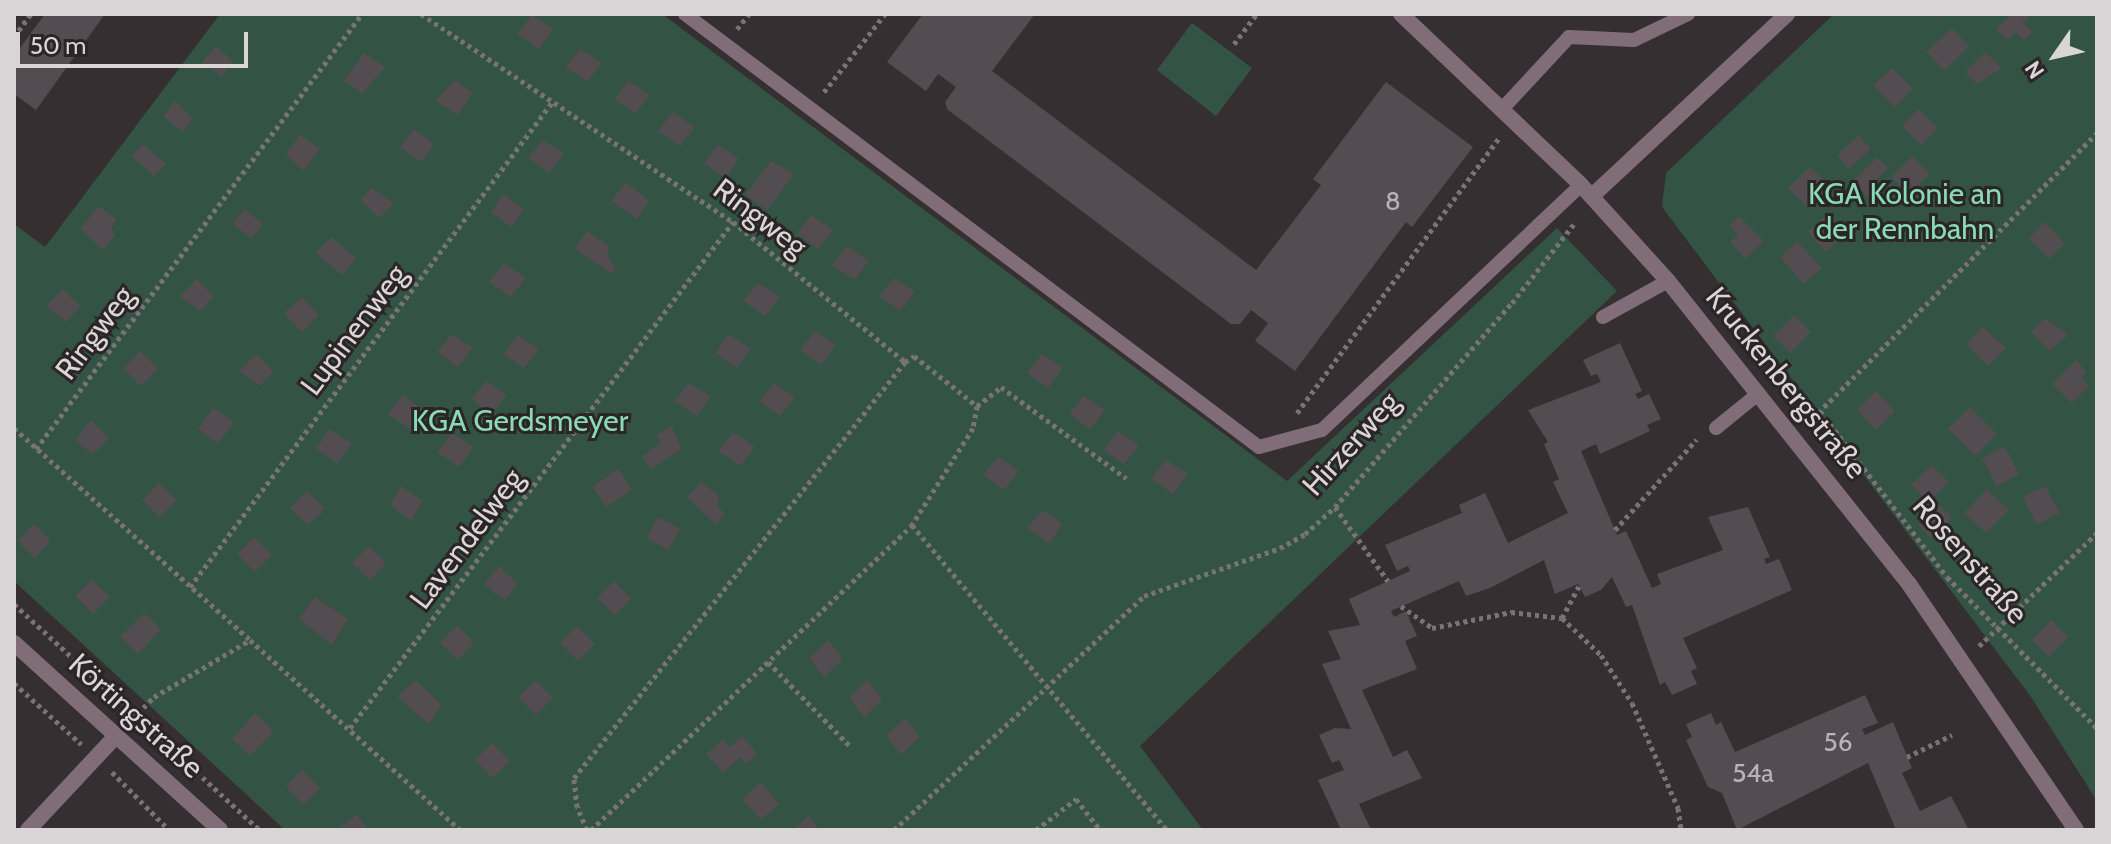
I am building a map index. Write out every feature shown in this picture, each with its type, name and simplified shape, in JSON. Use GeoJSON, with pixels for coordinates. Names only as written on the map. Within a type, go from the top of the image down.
{"type":"FeatureCollection","features":[{"type":"Feature","properties":{"kind":"street","name":"Kruckenbergstraße"},"geometry":{"type":"LineString","coordinates":[[1401,14],[1586,190],[1668,281],[1795,437],[1936,621],[2076,830]]}},
{"type":"Feature","properties":{"kind":"street"},"geometry":{"type":"LineString","coordinates":[[1586,190],[1787,14]]}},
{"type":"Feature","properties":{"kind":"street","name":"Körtingstraße"},"geometry":{"type":"LineString","coordinates":[[14,643],[220,830]]}},
{"type":"Feature","properties":{"kind":"street"},"geometry":{"type":"LineString","coordinates":[[28,830],[117,735]]}},
{"type":"Feature","properties":{"kind":"lane"},"geometry":{"type":"LineString","coordinates":[[685,14],[1259,447],[1322,430],[1586,190]]}},
{"type":"Feature","properties":{"kind":"lane"},"geometry":{"type":"LineString","coordinates":[[1509,114],[1569,37],[1634,40],[1688,14]]}},
{"type":"Feature","properties":{"kind":"lane"},"geometry":{"type":"LineString","coordinates":[[1603,317],[1668,281]]}},
{"type":"Feature","properties":{"kind":"lane"},"geometry":{"type":"LineString","coordinates":[[1716,428],[1759,393]]}},
{"type":"Feature","properties":{"kind":"path"},"geometry":{"type":"LineString","coordinates":[[14,37],[31,14]]}},
{"type":"Feature","properties":{"kind":"path","name":"Ringweg"},"geometry":{"type":"LineString","coordinates":[[36,449],[362,14]]}},
{"type":"Feature","properties":{"kind":"path","name":"Ringweg"},"geometry":{"type":"LineString","coordinates":[[421,14],[733,222],[905,362],[914,356],[977,406]]}},
{"type":"Feature","properties":{"kind":"path"},"geometry":{"type":"LineString","coordinates":[[811,109],[885,14]]}},
{"type":"Feature","properties":{"kind":"path"},"geometry":{"type":"LineString","coordinates":[[1234,44],[1257,14]]}},
{"type":"Feature","properties":{"kind":"path","name":"Lupinenweg"},"geometry":{"type":"LineString","coordinates":[[190,587],[553,101]]}},
{"type":"Feature","properties":{"kind":"path"},"geometry":{"type":"LineString","coordinates":[[1281,418],[1296,414],[1509,114]]}},
{"type":"Feature","properties":{"kind":"path"},"geometry":{"type":"LineString","coordinates":[[1795,437],[2097,133]]}},
{"type":"Feature","properties":{"kind":"path","name":"Hirzerweg"},"geometry":{"type":"LineString","coordinates":[[894,830],[1144,596],[1280,548],[1335,507],[1512,303],[1586,190]]}},
{"type":"Feature","properties":{"kind":"path","name":"Lavendelweg"},"geometry":{"type":"LineString","coordinates":[[350,728],[733,222]]}},
{"type":"Feature","properties":{"kind":"path"},"geometry":{"type":"LineString","coordinates":[[905,362],[574,778],[577,807],[589,830],[912,525],[973,428],[977,406],[1001,387],[1126,478]]}},
{"type":"Feature","properties":{"kind":"path","name":"Rosenstraße"},"geometry":{"type":"LineString","coordinates":[[1820,411],[1947,577],[2097,728]]}},
{"type":"Feature","properties":{"kind":"path"},"geometry":{"type":"LineString","coordinates":[[14,428],[460,830]]}},
{"type":"Feature","properties":{"kind":"path"},"geometry":{"type":"LineString","coordinates":[[1615,530],[1686,445],[1716,428]]}},
{"type":"Feature","properties":{"kind":"path"},"geometry":{"type":"LineString","coordinates":[[1335,507],[1388,581]]}},
{"type":"Feature","properties":{"kind":"path"},"geometry":{"type":"LineString","coordinates":[[912,525],[1049,684],[1167,830]]}},
{"type":"Feature","properties":{"kind":"path"},"geometry":{"type":"LineString","coordinates":[[1987,639],[2097,533]]}},
{"type":"Feature","properties":{"kind":"path"},"geometry":{"type":"LineString","coordinates":[[1562,618],[1579,586]]}},
{"type":"Feature","properties":{"kind":"path"},"geometry":{"type":"LineString","coordinates":[[14,604],[260,830]]}},
{"type":"Feature","properties":{"kind":"path"},"geometry":{"type":"LineString","coordinates":[[1401,606],[1432,628],[1511,612],[1562,618],[1601,655],[1632,703],[1678,808],[1681,830]]}},
{"type":"Feature","properties":{"kind":"path"},"geometry":{"type":"LineString","coordinates":[[136,715],[154,697],[250,640]]}},
{"type":"Feature","properties":{"kind":"path"},"geometry":{"type":"LineString","coordinates":[[768,662],[852,748]]}},
{"type":"Feature","properties":{"kind":"path"},"geometry":{"type":"LineString","coordinates":[[14,683],[82,745]]}},
{"type":"Feature","properties":{"kind":"path"},"geometry":{"type":"LineString","coordinates":[[1907,757],[1952,735]]}},
{"type":"Feature","properties":{"kind":"path"},"geometry":{"type":"LineString","coordinates":[[111,771],[169,830]]}},
{"type":"Feature","properties":{"kind":"path"},"geometry":{"type":"LineString","coordinates":[[1036,830],[1076,799],[1100,830]]}},
{"type":"Feature","properties":{"kind":"green space","name":"KGA Gerdsmeyer"},"geometry":{"type":"Polygon","coordinates":[[[220,14],[662,14],[1287,481],[1557,228],[1617,291],[1140,746],[1203,830],[285,830],[14,581],[14,224],[45,247],[220,14]]]}},
{"type":"Feature","properties":{"kind":"green space","name":"KGA Kolonie an der Rennbahn"},"geometry":{"type":"Polygon","coordinates":[[[1834,14],[2097,14],[2097,801],[2031,697],[1662,207],[1666,173],[1834,14]]]}},
{"type":"Feature","properties":{"kind":"green space"},"geometry":{"type":"Polygon","coordinates":[[[1192,23],[1252,68],[1216,116],[1157,70],[1192,23]]]}},
{"type":"Feature","properties":{"kind":"building"},"geometry":{"type":"Polygon","coordinates":[[[45,14],[105,14],[36,110],[14,94],[14,56],[45,14]]]}},
{"type":"Feature","properties":{"kind":"building"},"geometry":{"type":"Polygon","coordinates":[[[923,14],[1035,14],[992,71],[1256,270],[1321,185],[1313,179],[1386,82],[1473,147],[1412,227],[1406,222],[1295,371],[1255,341],[1268,323],[1251,310],[1240,324],[1231,324],[947,109],[945,102],[956,87],[938,74],[926,91],[887,62],[923,14]]]}},
{"type":"Feature","properties":{"kind":"building"},"geometry":{"type":"Polygon","coordinates":[[[2011,14],[2031,14],[2023,22],[2033,32],[2024,41],[2015,32],[2007,40],[1996,29],[2011,14]]]}},
{"type":"Feature","properties":{"kind":"building"},"geometry":{"type":"Polygon","coordinates":[[[532,15],[554,29],[539,49],[517,34],[532,15]]]}},
{"type":"Feature","properties":{"kind":"building"},"geometry":{"type":"Polygon","coordinates":[[[1952,28],[1969,46],[1944,71],[1926,52],[1952,28]]]}},
{"type":"Feature","properties":{"kind":"building"},"geometry":{"type":"Polygon","coordinates":[[[216,46],[233,61],[222,77],[202,62],[216,46]]]}},
{"type":"Feature","properties":{"kind":"building"},"geometry":{"type":"Polygon","coordinates":[[[580,49],[602,63],[587,82],[565,67],[580,49]]]}},
{"type":"Feature","properties":{"kind":"building"},"geometry":{"type":"Polygon","coordinates":[[[1985,52],[2002,68],[1977,84],[1965,72],[1985,52]]]}},
{"type":"Feature","properties":{"kind":"building"},"geometry":{"type":"Polygon","coordinates":[[[364,53],[385,67],[362,94],[344,80],[364,53]]]}},
{"type":"Feature","properties":{"kind":"building"},"geometry":{"type":"Polygon","coordinates":[[[1892,68],[1913,89],[1894,107],[1873,85],[1892,68]]]}},
{"type":"Feature","properties":{"kind":"building"},"geometry":{"type":"Polygon","coordinates":[[[454,80],[473,93],[458,115],[435,101],[454,80]]]}},
{"type":"Feature","properties":{"kind":"building"},"geometry":{"type":"Polygon","coordinates":[[[628,81],[650,95],[635,114],[614,99],[628,81]]]}},
{"type":"Feature","properties":{"kind":"building"},"geometry":{"type":"Polygon","coordinates":[[[175,101],[193,119],[183,132],[163,116],[175,101]]]}},
{"type":"Feature","properties":{"kind":"building"},"geometry":{"type":"Polygon","coordinates":[[[1918,109],[1938,128],[1922,145],[1902,126],[1918,109]]]}},
{"type":"Feature","properties":{"kind":"building"},"geometry":{"type":"Polygon","coordinates":[[[673,112],[695,127],[680,146],[658,131],[673,112]]]}},
{"type":"Feature","properties":{"kind":"building"},"geometry":{"type":"Polygon","coordinates":[[[414,129],[434,145],[421,162],[400,147],[414,129]]]}},
{"type":"Feature","properties":{"kind":"building"},"geometry":{"type":"Polygon","coordinates":[[[300,134],[320,149],[304,171],[286,155],[300,134]]]}},
{"type":"Feature","properties":{"kind":"building"},"geometry":{"type":"Polygon","coordinates":[[[1859,135],[1871,149],[1848,169],[1837,155],[1859,135]]]}},
{"type":"Feature","properties":{"kind":"building"},"geometry":{"type":"Polygon","coordinates":[[[543,140],[564,154],[549,173],[528,158],[543,140]]]}},
{"type":"Feature","properties":{"kind":"building"},"geometry":{"type":"Polygon","coordinates":[[[143,144],[166,164],[154,176],[131,156],[143,144]]]}},
{"type":"Feature","properties":{"kind":"building"},"geometry":{"type":"Polygon","coordinates":[[[718,145],[739,159],[725,178],[704,163],[718,145]]]}},
{"type":"Feature","properties":{"kind":"building"},"geometry":{"type":"Polygon","coordinates":[[[1913,156],[1930,174],[1908,194],[1891,177],[1913,156]]]}},
{"type":"Feature","properties":{"kind":"building"},"geometry":{"type":"Polygon","coordinates":[[[1877,157],[1888,169],[1870,186],[1880,197],[1873,203],[1853,181],[1877,157]]]}},
{"type":"Feature","properties":{"kind":"building"},"geometry":{"type":"Polygon","coordinates":[[[771,161],[794,174],[767,210],[745,195],[771,161]]]}},
{"type":"Feature","properties":{"kind":"building"},"geometry":{"type":"Polygon","coordinates":[[[1810,167],[1828,184],[1806,206],[1788,188],[1810,167]]]}},
{"type":"Feature","properties":{"kind":"building"},"geometry":{"type":"Polygon","coordinates":[[[626,182],[649,201],[637,219],[611,201],[626,182]]]}},
{"type":"Feature","properties":{"kind":"building"},"geometry":{"type":"Polygon","coordinates":[[[372,188],[394,203],[379,218],[361,200],[372,188]]]}},
{"type":"Feature","properties":{"kind":"building"},"geometry":{"type":"Polygon","coordinates":[[[503,194],[524,209],[511,227],[491,212],[503,194]]]}},
{"type":"Feature","properties":{"kind":"building"},"geometry":{"type":"Polygon","coordinates":[[[99,206],[117,220],[111,228],[115,235],[103,250],[80,229],[99,206]]]}},
{"type":"Feature","properties":{"kind":"building"},"geometry":{"type":"Polygon","coordinates":[[[245,209],[263,224],[251,239],[232,223],[245,209]]]}},
{"type":"Feature","properties":{"kind":"building"},"geometry":{"type":"Polygon","coordinates":[[[1828,213],[1846,233],[1826,252],[1808,232],[1828,213]]]}},
{"type":"Feature","properties":{"kind":"building"},"geometry":{"type":"Polygon","coordinates":[[[811,215],[833,230],[818,249],[797,234],[811,215]]]}},
{"type":"Feature","properties":{"kind":"building"},"geometry":{"type":"Polygon","coordinates":[[[1739,216],[1764,241],[1745,259],[1730,242],[1738,235],[1730,225],[1739,216]]]}},
{"type":"Feature","properties":{"kind":"building"},"geometry":{"type":"Polygon","coordinates":[[[2045,222],[2065,243],[2049,259],[2029,238],[2045,222]]]}},
{"type":"Feature","properties":{"kind":"building"},"geometry":{"type":"Polygon","coordinates":[[[587,231],[609,246],[608,257],[616,268],[612,274],[575,249],[587,231]]]}},
{"type":"Feature","properties":{"kind":"building"},"geometry":{"type":"Polygon","coordinates":[[[331,237],[356,258],[342,275],[316,253],[331,237]]]}},
{"type":"Feature","properties":{"kind":"building"},"geometry":{"type":"Polygon","coordinates":[[[1797,241],[1822,268],[1804,284],[1780,257],[1797,241]]]}},
{"type":"Feature","properties":{"kind":"building"},"geometry":{"type":"Polygon","coordinates":[[[847,246],[869,261],[854,280],[832,265],[847,246]]]}},
{"type":"Feature","properties":{"kind":"building"},"geometry":{"type":"Polygon","coordinates":[[[504,263],[526,278],[511,297],[489,282],[504,263]]]}},
{"type":"Feature","properties":{"kind":"building"},"geometry":{"type":"Polygon","coordinates":[[[894,278],[915,292],[900,311],[879,296],[894,278]]]}},
{"type":"Feature","properties":{"kind":"building"},"geometry":{"type":"Polygon","coordinates":[[[197,279],[214,297],[200,311],[180,296],[197,279]]]}},
{"type":"Feature","properties":{"kind":"building"},"geometry":{"type":"Polygon","coordinates":[[[758,283],[780,297],[765,316],[743,301],[758,283]]]}},
{"type":"Feature","properties":{"kind":"building"},"geometry":{"type":"Polygon","coordinates":[[[63,289],[81,306],[66,322],[46,306],[63,289]]]}},
{"type":"Feature","properties":{"kind":"building"},"geometry":{"type":"Polygon","coordinates":[[[302,297],[319,315],[302,332],[284,314],[302,297]]]}},
{"type":"Feature","properties":{"kind":"building"},"geometry":{"type":"Polygon","coordinates":[[[1794,315],[1811,332],[1790,353],[1773,336],[1794,315]]]}},
{"type":"Feature","properties":{"kind":"building"},"geometry":{"type":"Polygon","coordinates":[[[2045,318],[2068,334],[2050,351],[2031,332],[2045,318]]]}},
{"type":"Feature","properties":{"kind":"building"},"geometry":{"type":"Polygon","coordinates":[[[1983,327],[2006,348],[1988,366],[1966,344],[1983,327]]]}},
{"type":"Feature","properties":{"kind":"building"},"geometry":{"type":"Polygon","coordinates":[[[815,331],[836,345],[821,365],[800,350],[815,331]]]}},
{"type":"Feature","properties":{"kind":"building"},"geometry":{"type":"Polygon","coordinates":[[[452,334],[473,348],[458,367],[437,352],[452,334]]]}},
{"type":"Feature","properties":{"kind":"building"},"geometry":{"type":"Polygon","coordinates":[[[729,334],[751,349],[736,368],[715,353],[729,334]]]}},
{"type":"Feature","properties":{"kind":"building"},"geometry":{"type":"Polygon","coordinates":[[[518,335],[539,349],[524,368],[503,354],[518,335]]]}},
{"type":"Feature","properties":{"kind":"building"},"geometry":{"type":"Polygon","coordinates":[[[1620,343],[1642,391],[1635,394],[1638,399],[1649,394],[1661,419],[1647,425],[1650,431],[1600,454],[1596,444],[1581,451],[1617,535],[1626,531],[1652,588],[1661,584],[1657,574],[1723,550],[1708,517],[1748,507],[1770,557],[1764,559],[1766,564],[1779,559],[1792,590],[1683,638],[1697,668],[1691,671],[1697,684],[1672,695],[1665,682],[1660,685],[1632,605],[1626,607],[1612,577],[1601,590],[1585,597],[1578,584],[1555,594],[1544,560],[1490,588],[1466,596],[1459,581],[1391,611],[1394,617],[1406,611],[1417,636],[1405,641],[1417,669],[1362,690],[1393,757],[1407,750],[1422,778],[1359,804],[1371,830],[1341,830],[1318,780],[1344,770],[1339,760],[1332,763],[1319,735],[1335,728],[1351,729],[1322,664],[1341,659],[1328,631],[1360,625],[1349,599],[1410,571],[1408,566],[1397,571],[1385,545],[1462,513],[1459,505],[1485,493],[1508,543],[1568,513],[1553,482],[1559,479],[1544,444],[1548,442],[1528,410],[1601,382],[1597,374],[1591,376],[1583,360],[1620,343]]]}},
{"type":"Feature","properties":{"kind":"building"},"geometry":{"type":"Polygon","coordinates":[[[141,351],[158,369],[141,386],[123,368],[141,351]]]}},
{"type":"Feature","properties":{"kind":"building"},"geometry":{"type":"Polygon","coordinates":[[[256,354],[274,371],[259,386],[239,371],[256,354]]]}},
{"type":"Feature","properties":{"kind":"building"},"geometry":{"type":"Polygon","coordinates":[[[1042,354],[1063,368],[1048,388],[1027,373],[1042,354]]]}},
{"type":"Feature","properties":{"kind":"building"},"geometry":{"type":"Polygon","coordinates":[[[2076,360],[2087,372],[2081,378],[2089,386],[2072,403],[2052,384],[2076,360]]]}},
{"type":"Feature","properties":{"kind":"building"},"geometry":{"type":"Polygon","coordinates":[[[486,381],[507,395],[492,414],[471,399],[486,381]]]}},
{"type":"Feature","properties":{"kind":"building"},"geometry":{"type":"Polygon","coordinates":[[[689,383],[711,397],[696,416],[674,401],[689,383]]]}},
{"type":"Feature","properties":{"kind":"building"},"geometry":{"type":"Polygon","coordinates":[[[774,383],[795,397],[780,416],[759,401],[774,383]]]}},
{"type":"Feature","properties":{"kind":"building"},"geometry":{"type":"Polygon","coordinates":[[[1876,391],[1895,411],[1876,430],[1857,410],[1876,391]]]}},
{"type":"Feature","properties":{"kind":"building"},"geometry":{"type":"Polygon","coordinates":[[[403,395],[424,410],[409,429],[388,414],[403,395]]]}},
{"type":"Feature","properties":{"kind":"building"},"geometry":{"type":"Polygon","coordinates":[[[1084,396],[1105,410],[1090,429],[1069,414],[1084,396]]]}},
{"type":"Feature","properties":{"kind":"building"},"geometry":{"type":"Polygon","coordinates":[[[1970,407],[1997,434],[1975,456],[1948,429],[1970,407]]]}},
{"type":"Feature","properties":{"kind":"building"},"geometry":{"type":"Polygon","coordinates":[[[213,408],[234,422],[218,444],[198,429],[213,408]]]}},
{"type":"Feature","properties":{"kind":"building"},"geometry":{"type":"Polygon","coordinates":[[[91,420],[109,438],[93,455],[75,440],[91,420]]]}},
{"type":"Feature","properties":{"kind":"building"},"geometry":{"type":"Polygon","coordinates":[[[671,425],[682,449],[651,469],[642,456],[661,443],[656,436],[671,425]]]}},
{"type":"Feature","properties":{"kind":"building"},"geometry":{"type":"Polygon","coordinates":[[[330,429],[352,444],[337,463],[315,448],[330,429]]]}},
{"type":"Feature","properties":{"kind":"building"},"geometry":{"type":"Polygon","coordinates":[[[1118,431],[1139,445],[1124,464],[1103,450],[1118,431]]]}},
{"type":"Feature","properties":{"kind":"building"},"geometry":{"type":"Polygon","coordinates":[[[733,432],[755,447],[740,466],[718,451],[733,432]]]}},
{"type":"Feature","properties":{"kind":"building"},"geometry":{"type":"Polygon","coordinates":[[[452,433],[474,447],[459,467],[437,452],[452,433]]]}},
{"type":"Feature","properties":{"kind":"building"},"geometry":{"type":"Polygon","coordinates":[[[2004,446],[2019,474],[1997,486],[1982,459],[2004,446]]]}},
{"type":"Feature","properties":{"kind":"building"},"geometry":{"type":"Polygon","coordinates":[[[998,457],[1019,471],[1004,490],[983,475],[998,457]]]}},
{"type":"Feature","properties":{"kind":"building"},"geometry":{"type":"Polygon","coordinates":[[[1166,460],[1188,474],[1173,494],[1151,479],[1166,460]]]}},
{"type":"Feature","properties":{"kind":"building"},"geometry":{"type":"Polygon","coordinates":[[[1932,465],[1949,482],[1929,502],[1911,485],[1932,465]]]}},
{"type":"Feature","properties":{"kind":"building"},"geometry":{"type":"Polygon","coordinates":[[[618,468],[632,490],[606,507],[593,487],[618,468]]]}},
{"type":"Feature","properties":{"kind":"building"},"geometry":{"type":"Polygon","coordinates":[[[701,482],[719,496],[717,505],[725,514],[716,525],[687,497],[701,482]]]}},
{"type":"Feature","properties":{"kind":"building"},"geometry":{"type":"Polygon","coordinates":[[[159,483],[177,500],[160,517],[142,500],[159,483]]]}},
{"type":"Feature","properties":{"kind":"building"},"geometry":{"type":"Polygon","coordinates":[[[401,486],[423,501],[411,521],[390,505],[401,486]]]}},
{"type":"Feature","properties":{"kind":"building"},"geometry":{"type":"Polygon","coordinates":[[[2045,486],[2060,513],[2037,525],[2023,497],[2045,486]]]}},
{"type":"Feature","properties":{"kind":"building"},"geometry":{"type":"Polygon","coordinates":[[[1987,489],[2009,510],[1986,533],[1964,513],[1987,489]]]}},
{"type":"Feature","properties":{"kind":"building"},"geometry":{"type":"Polygon","coordinates":[[[307,491],[325,509],[308,525],[290,508],[307,491]]]}},
{"type":"Feature","properties":{"kind":"building"},"geometry":{"type":"Polygon","coordinates":[[[1936,501],[1952,518],[1931,538],[1919,525],[1936,501]]]}},
{"type":"Feature","properties":{"kind":"building"},"geometry":{"type":"Polygon","coordinates":[[[1042,510],[1063,524],[1049,543],[1027,528],[1042,510]]]}},
{"type":"Feature","properties":{"kind":"building"},"geometry":{"type":"Polygon","coordinates":[[[658,517],[680,529],[668,550],[646,538],[658,517]]]}},
{"type":"Feature","properties":{"kind":"building"},"geometry":{"type":"Polygon","coordinates":[[[34,524],[51,541],[35,558],[17,541],[34,524]]]}},
{"type":"Feature","properties":{"kind":"building"},"geometry":{"type":"Polygon","coordinates":[[[254,537],[272,555],[255,572],[237,554],[254,537]]]}},
{"type":"Feature","properties":{"kind":"building"},"geometry":{"type":"Polygon","coordinates":[[[369,546],[386,563],[370,580],[352,563],[369,546]]]}},
{"type":"Feature","properties":{"kind":"building"},"geometry":{"type":"Polygon","coordinates":[[[499,566],[518,584],[504,600],[484,584],[499,566]]]}},
{"type":"Feature","properties":{"kind":"building"},"geometry":{"type":"Polygon","coordinates":[[[92,579],[110,597],[93,614],[75,596],[92,579]]]}},
{"type":"Feature","properties":{"kind":"building"},"geometry":{"type":"Polygon","coordinates":[[[614,581],[631,599],[615,616],[597,598],[614,581]]]}},
{"type":"Feature","properties":{"kind":"building"},"geometry":{"type":"Polygon","coordinates":[[[315,597],[348,619],[332,645],[299,619],[315,597]]]}},
{"type":"Feature","properties":{"kind":"building"},"geometry":{"type":"Polygon","coordinates":[[[144,613],[161,629],[138,654],[120,637],[144,613]]]}},
{"type":"Feature","properties":{"kind":"building"},"geometry":{"type":"Polygon","coordinates":[[[2051,620],[2068,637],[2049,657],[2032,640],[2051,620]]]}},
{"type":"Feature","properties":{"kind":"building"},"geometry":{"type":"Polygon","coordinates":[[[457,625],[474,643],[458,660],[440,643],[457,625]]]}},
{"type":"Feature","properties":{"kind":"building"},"geometry":{"type":"Polygon","coordinates":[[[577,626],[595,644],[578,661],[560,643],[577,626]]]}},
{"type":"Feature","properties":{"kind":"building"},"geometry":{"type":"Polygon","coordinates":[[[828,640],[843,659],[824,677],[809,658],[828,640]]]}},
{"type":"Feature","properties":{"kind":"building"},"geometry":{"type":"Polygon","coordinates":[[[415,680],[442,705],[429,724],[397,697],[415,680]]]}},
{"type":"Feature","properties":{"kind":"building"},"geometry":{"type":"Polygon","coordinates":[[[535,680],[553,698],[536,715],[518,697],[535,680]]]}},
{"type":"Feature","properties":{"kind":"building"},"geometry":{"type":"Polygon","coordinates":[[[867,680],[883,699],[864,717],[849,698],[867,680]]]}},
{"type":"Feature","properties":{"kind":"building"},"geometry":{"type":"Polygon","coordinates":[[[1865,695],[1878,723],[1862,729],[1865,735],[1893,722],[1912,768],[1902,773],[1920,811],[1951,796],[1969,830],[1896,830],[1868,763],[1737,830],[1722,793],[1708,787],[1686,740],[1692,737],[1686,724],[1711,713],[1716,725],[1721,722],[1735,752],[1865,695]]]}},
{"type":"Feature","properties":{"kind":"building"},"geometry":{"type":"Polygon","coordinates":[[[255,713],[274,731],[250,756],[232,739],[255,713]]]}},
{"type":"Feature","properties":{"kind":"building"},"geometry":{"type":"Polygon","coordinates":[[[905,718],[920,737],[901,755],[886,736],[905,718]]]}},
{"type":"Feature","properties":{"kind":"building"},"geometry":{"type":"Polygon","coordinates":[[[742,736],[757,753],[746,764],[740,757],[723,773],[706,754],[723,739],[730,747],[742,736]]]}},
{"type":"Feature","properties":{"kind":"building"},"geometry":{"type":"Polygon","coordinates":[[[492,743],[510,761],[493,778],[475,760],[492,743]]]}},
{"type":"Feature","properties":{"kind":"building"},"geometry":{"type":"Polygon","coordinates":[[[302,769],[320,788],[304,805],[286,787],[302,769]]]}},
{"type":"Feature","properties":{"kind":"building"},"geometry":{"type":"Polygon","coordinates":[[[761,782],[779,804],[761,820],[742,799],[761,782]]]}},
{"type":"Feature","properties":{"kind":"building"},"geometry":{"type":"Polygon","coordinates":[[[356,814],[369,830],[338,830],[356,814]]]}},
{"type":"Feature","properties":{"kind":"building"},"geometry":{"type":"Polygon","coordinates":[[[808,816],[819,830],[793,830],[808,816]]]}}]}
